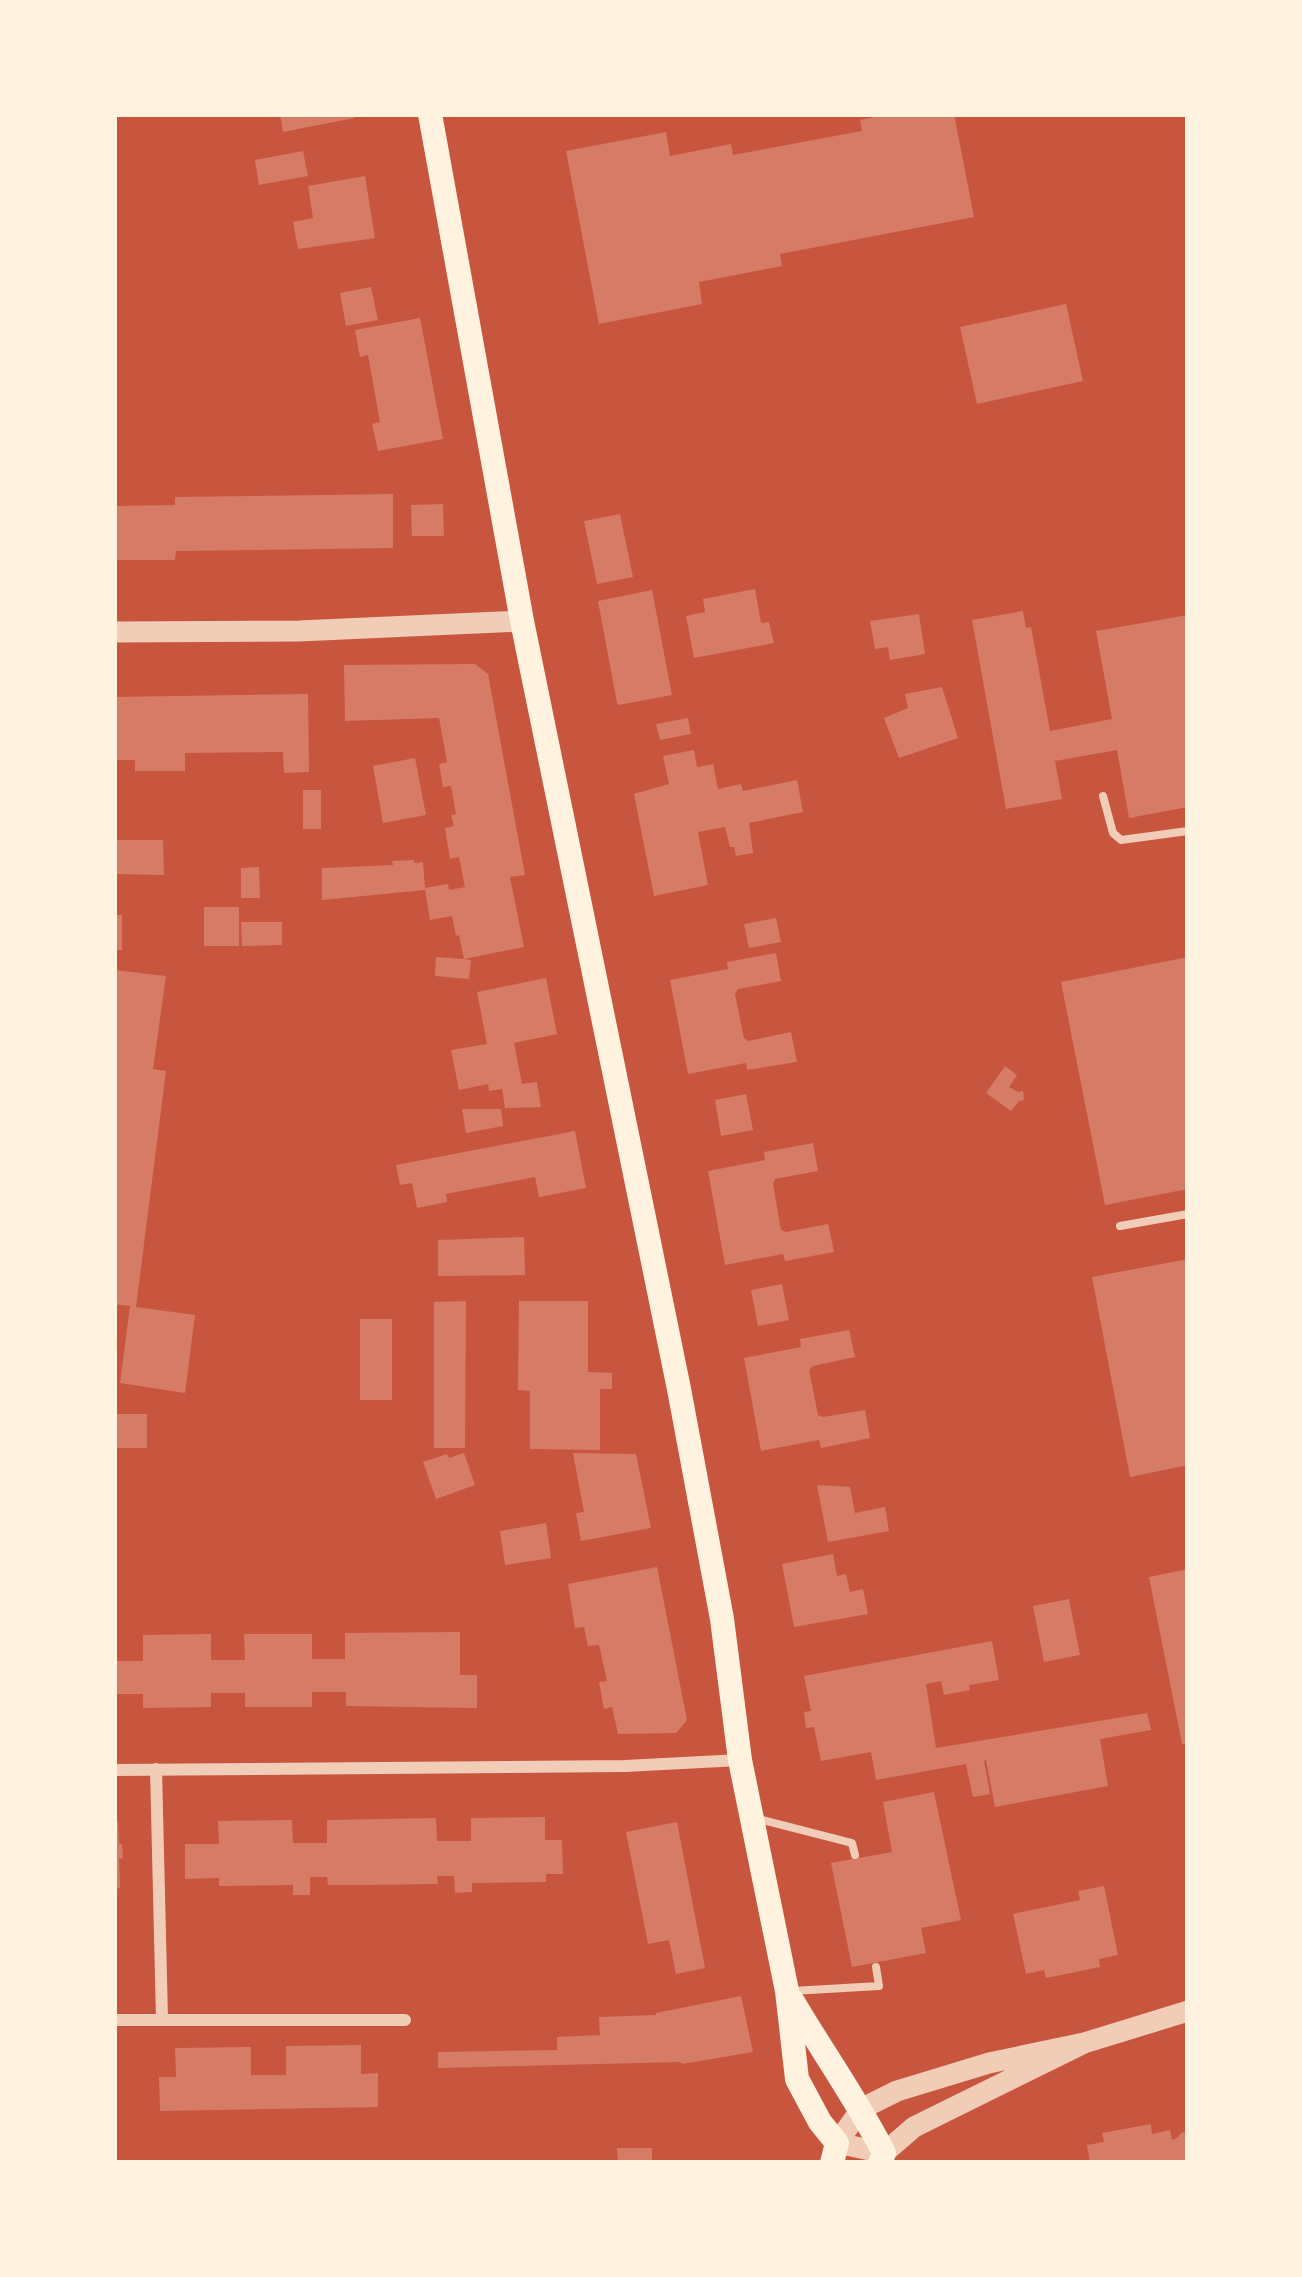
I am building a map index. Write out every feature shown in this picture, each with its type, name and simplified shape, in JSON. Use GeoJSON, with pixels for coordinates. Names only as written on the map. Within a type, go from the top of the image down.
{"type":"FeatureCollection","features":[{"type":"Feature","properties":{"kind":"main road"},"geometry":{"type":"LineString","coordinates":[[430,114],[523,621],[684,1412],[722,1619],[740,1760],[787,1991],[797,2079],[835,2153]]}},
{"type":"Feature","properties":{"kind":"main road"},"geometry":{"type":"LineString","coordinates":[[787,1991],[861,2109],[882,2158]]}},
{"type":"Feature","properties":{"kind":"street"},"geometry":{"type":"LineString","coordinates":[[114,632],[299,631],[523,621]]}},
{"type":"Feature","properties":{"kind":"street"},"geometry":{"type":"LineString","coordinates":[[114,1769],[626,1766],[740,1760]]}},
{"type":"Feature","properties":{"kind":"street"},"geometry":{"type":"LineString","coordinates":[[156,1769],[162,2019]]}},
{"type":"Feature","properties":{"kind":"street"},"geometry":{"type":"LineString","coordinates":[[1084,2043],[914,2126],[882,2158],[835,2153],[861,2109],[897,2090],[989,2062],[1084,2043],[1188,2011]]}},
{"type":"Feature","properties":{"kind":"street"},"geometry":{"type":"LineString","coordinates":[[114,2020],[405,2020]]}},
{"type":"Feature","properties":{"kind":"lane"},"geometry":{"type":"LineString","coordinates":[[1103,796],[1113,833],[1121,840],[1188,831]]}},
{"type":"Feature","properties":{"kind":"lane"},"geometry":{"type":"LineString","coordinates":[[1120,1226],[1188,1214]]}},
{"type":"Feature","properties":{"kind":"lane"},"geometry":{"type":"LineString","coordinates":[[752,1817],[852,1843],[855,1855]]}},
{"type":"Feature","properties":{"kind":"lane"},"geometry":{"type":"LineString","coordinates":[[787,1991],[879,1986],[876,1966]]}},
{"type":"Feature","properties":{"kind":"building"},"geometry":{"type":"Polygon","coordinates":[[[280,114],[353,114],[354,118],[283,132],[280,114]]]}},
{"type":"Feature","properties":{"kind":"building"},"geometry":{"type":"Polygon","coordinates":[[[890,114],[954,114],[974,217],[780,254],[782,266],[699,282],[702,304],[599,324],[566,151],[666,132],[670,156],[731,144],[733,155],[862,131],[860,120],[890,114]]]}},
{"type":"Feature","properties":{"kind":"building"},"geometry":{"type":"Polygon","coordinates":[[[303,151],[308,176],[259,185],[255,160],[303,151]]]}},
{"type":"Feature","properties":{"kind":"building"},"geometry":{"type":"Polygon","coordinates":[[[365,176],[375,238],[298,249],[293,222],[313,218],[308,186],[365,176]]]}},
{"type":"Feature","properties":{"kind":"building"},"geometry":{"type":"Polygon","coordinates":[[[371,287],[378,320],[346,326],[340,293],[371,287]]]}},
{"type":"Feature","properties":{"kind":"building"},"geometry":{"type":"Polygon","coordinates":[[[1066,304],[1083,381],[977,404],[960,327],[1066,304]]]}},
{"type":"Feature","properties":{"kind":"building"},"geometry":{"type":"Polygon","coordinates":[[[420,318],[443,439],[378,451],[372,424],[380,422],[368,355],[360,357],[355,330],[420,318]]]}},
{"type":"Feature","properties":{"kind":"building"},"geometry":{"type":"Polygon","coordinates":[[[393,494],[393,548],[176,551],[175,560],[114,560],[114,506],[175,505],[175,497],[393,494]]]}},
{"type":"Feature","properties":{"kind":"building"},"geometry":{"type":"Polygon","coordinates":[[[443,504],[444,536],[412,536],[411,505],[443,504]]]}},
{"type":"Feature","properties":{"kind":"building"},"geometry":{"type":"Polygon","coordinates":[[[620,514],[633,577],[597,584],[584,521],[620,514]]]}},
{"type":"Feature","properties":{"kind":"building"},"geometry":{"type":"Polygon","coordinates":[[[755,589],[761,623],[769,622],[774,643],[694,658],[686,616],[705,612],[703,599],[755,589]]]}},
{"type":"Feature","properties":{"kind":"building"},"geometry":{"type":"Polygon","coordinates":[[[652,590],[672,695],[619,705],[598,601],[652,590]]]}},
{"type":"Feature","properties":{"kind":"building"},"geometry":{"type":"Polygon","coordinates":[[[1023,611],[1026,628],[1031,627],[1050,731],[1112,719],[1096,631],[1188,615],[1188,807],[1129,818],[1117,750],[1055,761],[1062,799],[1006,809],[972,620],[1023,611]]]}},
{"type":"Feature","properties":{"kind":"building"},"geometry":{"type":"Polygon","coordinates":[[[919,614],[925,654],[890,660],[888,647],[875,649],[870,621],[919,614]]]}},
{"type":"Feature","properties":{"kind":"building"},"geometry":{"type":"Polygon","coordinates":[[[475,664],[488,674],[525,875],[510,877],[524,947],[464,959],[452,916],[430,920],[425,890],[322,900],[322,868],[393,865],[392,861],[423,862],[425,888],[465,887],[459,857],[450,859],[445,828],[454,826],[451,815],[456,814],[451,786],[443,787],[439,764],[447,762],[439,718],[345,721],[344,665],[475,664]]]}},
{"type":"Feature","properties":{"kind":"building"},"geometry":{"type":"Polygon","coordinates":[[[942,687],[958,738],[899,758],[884,718],[908,708],[905,694],[942,687]]]}},
{"type":"Feature","properties":{"kind":"building"},"geometry":{"type":"Polygon","coordinates":[[[308,694],[309,772],[284,773],[283,752],[185,753],[185,771],[135,771],[135,760],[114,760],[114,697],[308,694]]]}},
{"type":"Feature","properties":{"kind":"building"},"geometry":{"type":"Polygon","coordinates":[[[688,718],[691,734],[660,740],[656,724],[688,718]]]}},
{"type":"Feature","properties":{"kind":"building"},"geometry":{"type":"Polygon","coordinates":[[[694,750],[697,767],[713,764],[718,789],[741,784],[743,791],[797,780],[803,812],[749,823],[753,853],[736,856],[725,827],[698,832],[708,885],[654,896],[634,794],[669,784],[663,756],[694,750]]]}},
{"type":"Feature","properties":{"kind":"building"},"geometry":{"type":"Polygon","coordinates":[[[415,758],[426,815],[383,823],[373,766],[415,758]]]}},
{"type":"Feature","properties":{"kind":"building"},"geometry":{"type":"Polygon","coordinates":[[[303,790],[321,790],[321,829],[303,829],[303,790]]]}},
{"type":"Feature","properties":{"kind":"building"},"geometry":{"type":"Polygon","coordinates":[[[114,840],[163,840],[164,875],[114,874],[114,840]]]}},
{"type":"Feature","properties":{"kind":"building"},"geometry":{"type":"Polygon","coordinates":[[[259,867],[260,898],[241,898],[241,868],[259,867]]]}},
{"type":"Feature","properties":{"kind":"building"},"geometry":{"type":"Polygon","coordinates":[[[204,907],[239,907],[239,946],[204,946],[204,907]]]}},
{"type":"Feature","properties":{"kind":"building"},"geometry":{"type":"Polygon","coordinates":[[[114,915],[122,915],[122,950],[114,950],[114,915]]]}},
{"type":"Feature","properties":{"kind":"building"},"geometry":{"type":"Polygon","coordinates":[[[776,918],[781,942],[749,948],[744,924],[776,918]]]}},
{"type":"Feature","properties":{"kind":"building"},"geometry":{"type":"Polygon","coordinates":[[[241,922],[282,922],[282,945],[242,946],[241,922]]]}},
{"type":"Feature","properties":{"kind":"building"},"geometry":{"type":"Polygon","coordinates":[[[776,953],[781,981],[738,989],[735,994],[744,1038],[791,1032],[797,1062],[747,1070],[746,1063],[688,1074],[670,980],[728,969],[727,962],[776,953]]]}},
{"type":"Feature","properties":{"kind":"building"},"geometry":{"type":"Polygon","coordinates":[[[436,957],[471,960],[469,979],[435,976],[436,957]]]}},
{"type":"Feature","properties":{"kind":"building"},"geometry":{"type":"Polygon","coordinates":[[[1188,957],[1188,1189],[1105,1205],[1061,982],[1188,957]]]}},
{"type":"Feature","properties":{"kind":"building"},"geometry":{"type":"Polygon","coordinates":[[[114,970],[166,976],[153,1069],[166,1071],[136,1307],[195,1315],[185,1393],[120,1383],[130,1306],[114,1304],[114,970]]]}},
{"type":"Feature","properties":{"kind":"building"},"geometry":{"type":"Polygon","coordinates":[[[546,978],[557,1034],[514,1043],[522,1084],[537,1082],[541,1107],[505,1108],[502,1089],[489,1091],[488,1084],[459,1090],[451,1050],[487,1044],[477,992],[546,978]]]}},
{"type":"Feature","properties":{"kind":"building"},"geometry":{"type":"Polygon","coordinates":[[[1005,1066],[1017,1075],[1009,1087],[1023,1091],[1024,1100],[1011,1111],[986,1093],[1005,1066]]]}},
{"type":"Feature","properties":{"kind":"building"},"geometry":{"type":"Polygon","coordinates":[[[746,1094],[753,1130],[721,1136],[715,1100],[746,1094]]]}},
{"type":"Feature","properties":{"kind":"building"},"geometry":{"type":"Polygon","coordinates":[[[462,1109],[501,1109],[503,1126],[466,1133],[462,1109]]]}},
{"type":"Feature","properties":{"kind":"building"},"geometry":{"type":"Polygon","coordinates":[[[575,1131],[586,1188],[539,1197],[535,1177],[446,1194],[447,1202],[417,1208],[412,1183],[400,1185],[396,1165],[575,1131]]]}},
{"type":"Feature","properties":{"kind":"building"},"geometry":{"type":"Polygon","coordinates":[[[813,1143],[818,1171],[775,1179],[773,1184],[781,1230],[828,1224],[834,1252],[785,1261],[783,1254],[725,1265],[708,1171],[765,1160],[764,1152],[813,1143]]]}},
{"type":"Feature","properties":{"kind":"building"},"geometry":{"type":"Polygon","coordinates":[[[524,1237],[525,1275],[438,1276],[438,1240],[524,1237]]]}},
{"type":"Feature","properties":{"kind":"building"},"geometry":{"type":"Polygon","coordinates":[[[1188,1259],[1188,1465],[1130,1477],[1092,1277],[1188,1259]]]}},
{"type":"Feature","properties":{"kind":"building"},"geometry":{"type":"Polygon","coordinates":[[[782,1284],[789,1320],[758,1326],[751,1290],[782,1284]]]}},
{"type":"Feature","properties":{"kind":"building"},"geometry":{"type":"Polygon","coordinates":[[[466,1301],[465,1448],[434,1448],[434,1302],[466,1301]]]}},
{"type":"Feature","properties":{"kind":"building"},"geometry":{"type":"Polygon","coordinates":[[[519,1301],[588,1301],[588,1372],[612,1373],[612,1389],[600,1389],[600,1450],[530,1449],[530,1391],[518,1390],[519,1301]]]}},
{"type":"Feature","properties":{"kind":"building"},"geometry":{"type":"Polygon","coordinates":[[[360,1319],[392,1319],[392,1400],[360,1400],[360,1319]]]}},
{"type":"Feature","properties":{"kind":"building"},"geometry":{"type":"Polygon","coordinates":[[[849,1330],[855,1357],[809,1370],[818,1415],[865,1410],[870,1438],[821,1448],[819,1440],[761,1451],[744,1358],[801,1347],[800,1339],[849,1330]]]}},
{"type":"Feature","properties":{"kind":"building"},"geometry":{"type":"Polygon","coordinates":[[[114,1414],[147,1414],[147,1448],[114,1448],[114,1414]]]}},
{"type":"Feature","properties":{"kind":"building"},"geometry":{"type":"Polygon","coordinates":[[[464,1453],[475,1485],[436,1499],[423,1462],[464,1453]]]}},
{"type":"Feature","properties":{"kind":"building"},"geometry":{"type":"Polygon","coordinates":[[[573,1453],[636,1454],[651,1528],[581,1541],[576,1513],[584,1512],[573,1453]]]}},
{"type":"Feature","properties":{"kind":"building"},"geometry":{"type":"Polygon","coordinates":[[[817,1485],[850,1487],[855,1513],[885,1507],[889,1531],[828,1542],[817,1485]]]}},
{"type":"Feature","properties":{"kind":"building"},"geometry":{"type":"Polygon","coordinates":[[[546,1523],[551,1558],[505,1565],[500,1531],[546,1523]]]}},
{"type":"Feature","properties":{"kind":"building"},"geometry":{"type":"Polygon","coordinates":[[[833,1554],[837,1576],[846,1574],[850,1592],[863,1589],[868,1614],[794,1627],[782,1564],[833,1554]]]}},
{"type":"Feature","properties":{"kind":"building"},"geometry":{"type":"Polygon","coordinates":[[[657,1567],[687,1720],[676,1733],[618,1734],[612,1707],[604,1709],[599,1682],[607,1681],[599,1645],[588,1646],[584,1627],[575,1628],[568,1584],[657,1567]]]}},
{"type":"Feature","properties":{"kind":"building"},"geometry":{"type":"Polygon","coordinates":[[[1188,1569],[1188,1743],[1182,1744],[1149,1577],[1188,1569]]]}},
{"type":"Feature","properties":{"kind":"building"},"geometry":{"type":"Polygon","coordinates":[[[1069,1599],[1080,1655],[1044,1662],[1033,1606],[1069,1599]]]}},
{"type":"Feature","properties":{"kind":"building"},"geometry":{"type":"Polygon","coordinates":[[[460,1632],[460,1675],[477,1675],[477,1708],[346,1706],[346,1692],[312,1692],[312,1707],[245,1707],[245,1693],[211,1693],[211,1707],[143,1708],[143,1694],[114,1694],[114,1661],[143,1661],[143,1635],[211,1634],[211,1660],[245,1660],[244,1634],[312,1634],[312,1659],[345,1659],[345,1633],[460,1632]]]}},
{"type":"Feature","properties":{"kind":"building"},"geometry":{"type":"Polygon","coordinates":[[[992,1641],[999,1680],[944,1695],[941,1681],[926,1684],[936,1748],[1147,1713],[1151,1730],[1100,1739],[1108,1786],[995,1807],[986,1760],[990,1794],[973,1797],[966,1764],[876,1780],[871,1752],[821,1761],[814,1727],[806,1728],[804,1712],[811,1711],[804,1676],[992,1641]]]}},
{"type":"Feature","properties":{"kind":"building"},"geometry":{"type":"Polygon","coordinates":[[[934,1792],[961,1920],[921,1928],[926,1953],[852,1967],[831,1863],[892,1852],[883,1802],[934,1792]]]}},
{"type":"Feature","properties":{"kind":"building"},"geometry":{"type":"Polygon","coordinates":[[[545,1817],[545,1840],[562,1840],[563,1874],[546,1874],[546,1882],[472,1883],[472,1892],[455,1893],[454,1876],[437,1876],[438,1884],[364,1885],[328,1885],[327,1877],[310,1877],[310,1895],[293,1895],[293,1885],[219,1886],[219,1878],[185,1879],[185,1844],[219,1844],[218,1821],[292,1820],[293,1843],[327,1843],[327,1820],[436,1818],[437,1841],[471,1841],[471,1818],[545,1817]]]}},
{"type":"Feature","properties":{"kind":"building"},"geometry":{"type":"Polygon","coordinates":[[[114,1822],[118,1822],[123,1858],[119,1859],[120,1888],[114,1889],[114,1822]]]}},
{"type":"Feature","properties":{"kind":"building"},"geometry":{"type":"Polygon","coordinates":[[[677,1822],[705,1968],[676,1974],[669,1940],[648,1944],[626,1832],[677,1822]]]}},
{"type":"Feature","properties":{"kind":"building"},"geometry":{"type":"Polygon","coordinates":[[[1104,1886],[1118,1955],[1099,1959],[1100,1967],[1046,1978],[1044,1970],[1026,1974],[1013,1914],[1080,1900],[1078,1891],[1104,1886]]]}},
{"type":"Feature","properties":{"kind":"building"},"geometry":{"type":"Polygon","coordinates":[[[741,1996],[753,2052],[682,2064],[438,2068],[438,2052],[557,2050],[557,2037],[600,2035],[599,2017],[656,2015],[741,1996]]]}},
{"type":"Feature","properties":{"kind":"building"},"geometry":{"type":"Polygon","coordinates":[[[361,2045],[361,2074],[378,2073],[378,2107],[160,2111],[159,2077],[176,2077],[175,2048],[251,2047],[251,2075],[286,2075],[286,2046],[361,2045]]]}},
{"type":"Feature","properties":{"kind":"building"},"geometry":{"type":"Polygon","coordinates":[[[1151,2124],[1152,2134],[1170,2130],[1172,2140],[1188,2131],[1188,2163],[1090,2163],[1087,2145],[1104,2142],[1102,2133],[1151,2124]]]}},
{"type":"Feature","properties":{"kind":"building"},"geometry":{"type":"Polygon","coordinates":[[[617,2148],[652,2148],[652,2163],[618,2163],[617,2148]]]}}]}
